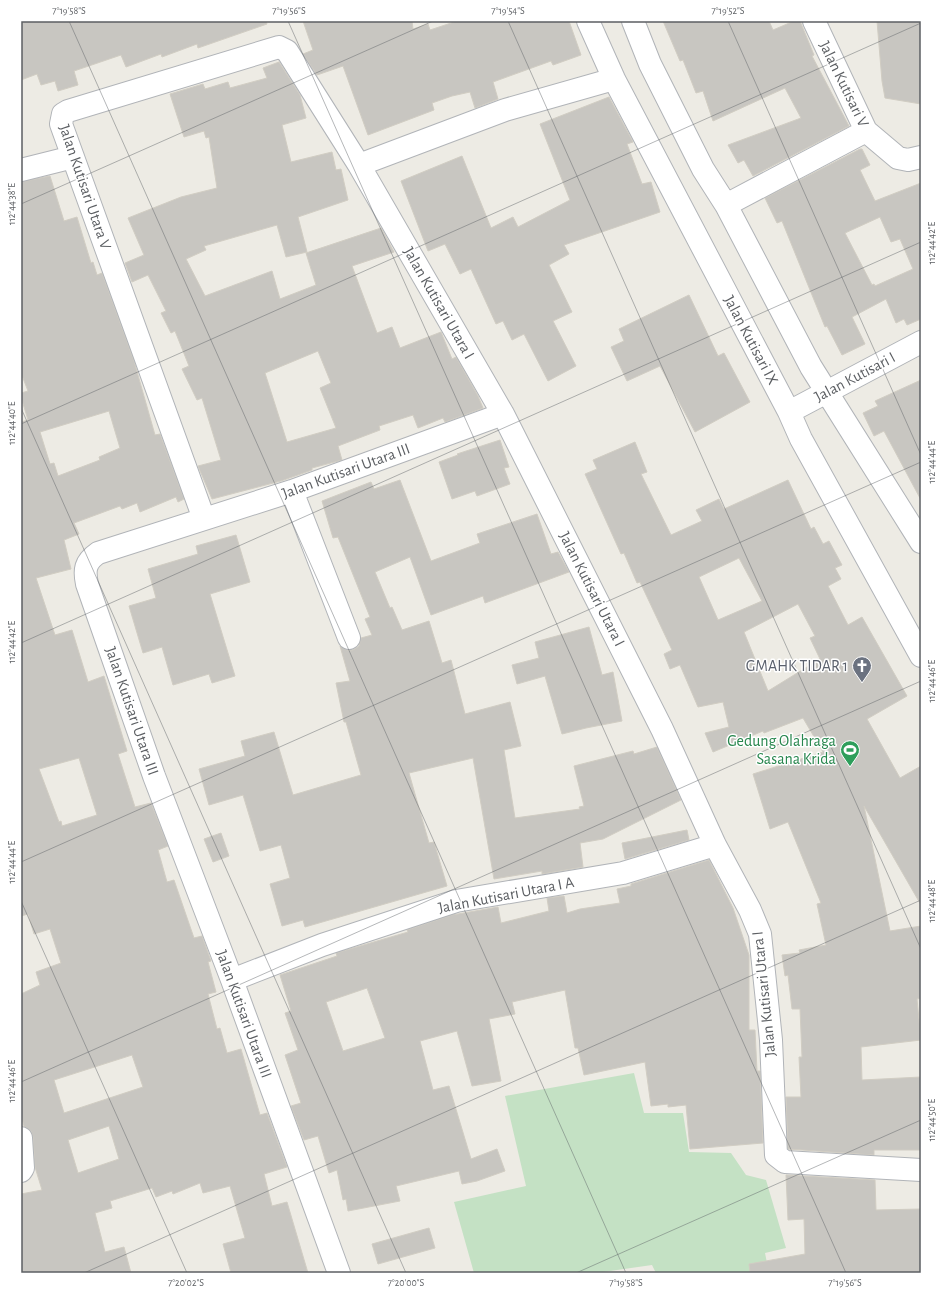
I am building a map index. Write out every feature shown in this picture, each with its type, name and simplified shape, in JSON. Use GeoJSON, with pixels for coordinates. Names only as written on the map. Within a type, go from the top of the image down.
{"type":"FeatureCollection","features":[{"type":"Feature","properties":{"kind":"street","name":"Jalan Kutisari IX"},"geometry":{"type":"LineString","coordinates":[[588,21],[614,79],[810,401],[921,542]]}},
{"type":"Feature","properties":{"kind":"street","name":"Jalan Kutisari IX"},"geometry":{"type":"LineString","coordinates":[[633,21],[657,78],[703,169],[726,205],[811,367],[810,401],[801,439],[921,656]]}},
{"type":"Feature","properties":{"kind":"street","name":"Jalan Kutisari V"},"geometry":{"type":"LineString","coordinates":[[814,21],[866,131],[898,158],[908,160],[921,158]]}},
{"type":"Feature","properties":{"kind":"street","name":"Jalan Kutisari Utara V"},"geometry":{"type":"LineString","coordinates":[[204,519],[61,124],[63,114],[68,111],[279,47],[287,51],[359,165]]}},
{"type":"Feature","properties":{"kind":"street"},"geometry":{"type":"LineString","coordinates":[[359,165],[505,110],[614,79]]}},
{"type":"Feature","properties":{"kind":"street"},"geometry":{"type":"LineString","coordinates":[[726,205],[866,131]]}},
{"type":"Feature","properties":{"kind":"street"},"geometry":{"type":"LineString","coordinates":[[21,170],[73,157]]}},
{"type":"Feature","properties":{"kind":"street","name":"Jalan Kutisari Utara I"},"geometry":{"type":"LineString","coordinates":[[359,165],[503,414],[662,729],[715,845],[750,910],[760,934],[771,1040],[776,1155],[785,1162],[921,1170]]}},
{"type":"Feature","properties":{"kind":"street","name":"Jalan Kutisari I"},"geometry":{"type":"LineString","coordinates":[[810,401],[921,342]]}},
{"type":"Feature","properties":{"kind":"street","name":"Jalan Kutisari Utara III"},"geometry":{"type":"LineString","coordinates":[[339,1273],[232,980],[154,776],[88,584],[85,569],[90,558],[98,553],[292,491],[503,414]]}},
{"type":"Feature","properties":{"kind":"street"},"geometry":{"type":"LineString","coordinates":[[292,491],[348,638]]}},
{"type":"Feature","properties":{"kind":"street","name":"Jalan Kutisari Utara I A"},"geometry":{"type":"LineString","coordinates":[[232,980],[322,945],[456,901],[623,873],[715,845]]}},
{"type":"Feature","properties":{"kind":"street"},"geometry":{"type":"LineString","coordinates":[[21,1138],[23,1168],[21,1171]]}},
{"type":"Feature","properties":{"kind":"green space"},"geometry":{"type":"Polygon","coordinates":[[[634,1073],[644,1113],[683,1113],[689,1152],[731,1153],[746,1175],[766,1180],[786,1248],[765,1253],[769,1273],[656,1273],[652,1265],[596,1273],[474,1273],[454,1202],[526,1186],[505,1096],[634,1073]]]}},
{"type":"Feature","properties":{"kind":"building"},"geometry":{"type":"Polygon","coordinates":[[[21,21],[266,21],[267,24],[198,48],[197,44],[162,57],[161,54],[126,67],[121,55],[74,71],[78,85],[58,91],[55,81],[41,85],[37,74],[21,80],[21,21]]]}},
{"type":"Feature","properties":{"kind":"building"},"geometry":{"type":"Polygon","coordinates":[[[303,21],[412,21],[413,29],[428,24],[430,30],[457,21],[569,21],[581,55],[553,65],[551,61],[493,82],[498,99],[475,108],[470,92],[452,96],[432,103],[434,110],[368,135],[343,66],[317,75],[303,54],[313,50],[303,21]]]}},
{"type":"Feature","properties":{"kind":"building"},"geometry":{"type":"Polygon","coordinates":[[[663,21],[769,21],[773,30],[794,21],[800,21],[814,55],[812,56],[849,126],[753,176],[744,160],[738,163],[728,145],[801,118],[785,88],[713,121],[703,91],[696,93],[683,60],[680,61],[663,21]]]}},
{"type":"Feature","properties":{"kind":"building"},"geometry":{"type":"Polygon","coordinates":[[[877,21],[921,21],[921,104],[885,98],[882,81],[877,21]]]}},
{"type":"Feature","properties":{"kind":"building"},"geometry":{"type":"Polygon","coordinates":[[[279,62],[300,95],[306,118],[282,125],[291,162],[332,152],[336,170],[341,169],[348,200],[298,217],[307,252],[286,257],[277,225],[204,246],[206,250],[186,259],[205,296],[272,271],[280,299],[316,285],[306,253],[381,228],[394,252],[352,266],[377,333],[392,327],[400,348],[441,332],[452,359],[456,357],[483,408],[445,422],[443,418],[418,428],[413,415],[379,426],[380,430],[338,446],[342,460],[312,468],[312,470],[281,481],[212,499],[198,466],[221,460],[202,398],[197,400],[182,369],[189,366],[175,331],[171,333],[161,313],[166,311],[148,275],[132,282],[125,263],[144,255],[128,218],[181,197],[217,188],[209,137],[206,138],[204,131],[184,137],[170,94],[203,84],[205,89],[228,82],[230,88],[267,78],[263,68],[279,62]],[[318,351],[265,373],[287,442],[336,428],[320,388],[331,383],[318,351]]]}},
{"type":"Feature","properties":{"kind":"building"},"geometry":{"type":"Polygon","coordinates":[[[609,97],[633,142],[627,144],[642,184],[651,182],[660,212],[564,245],[569,254],[549,265],[572,312],[553,321],[576,366],[548,381],[524,334],[512,340],[503,321],[496,324],[471,269],[460,274],[445,244],[428,251],[401,181],[462,156],[491,228],[513,217],[518,227],[570,200],[540,124],[609,97]]]}},
{"type":"Feature","properties":{"kind":"building"},"geometry":{"type":"Polygon","coordinates":[[[860,149],[862,149],[870,165],[860,170],[875,201],[921,183],[921,319],[907,325],[904,319],[896,323],[886,299],[852,317],[865,344],[842,355],[827,326],[825,327],[782,221],[777,223],[765,198],[860,149]],[[880,217],[845,233],[872,285],[874,284],[875,286],[913,269],[900,239],[891,242],[880,217]]]}},
{"type":"Feature","properties":{"kind":"building"},"geometry":{"type":"Polygon","coordinates":[[[50,176],[64,221],[77,217],[91,263],[93,262],[97,275],[102,273],[134,361],[155,435],[160,434],[184,499],[178,502],[176,497],[140,512],[137,503],[122,509],[120,506],[74,523],[79,534],[64,540],[71,569],[36,578],[55,635],[72,630],[88,682],[104,676],[127,751],[118,754],[135,807],[151,803],[168,846],[158,850],[167,882],[174,880],[194,938],[202,936],[211,961],[208,962],[216,992],[208,994],[217,1029],[220,1028],[227,1053],[241,1049],[260,1115],[267,1113],[287,1167],[264,1174],[272,1206],[287,1202],[308,1273],[231,1273],[223,1244],[245,1238],[230,1186],[203,1193],[200,1183],[173,1194],[172,1191],[156,1197],[152,1188],[110,1201],[112,1208],[95,1213],[105,1252],[124,1247],[131,1273],[21,1273],[21,1194],[42,1190],[35,1167],[33,1137],[31,1131],[24,1126],[21,1115],[21,994],[40,985],[36,972],[61,963],[50,929],[34,934],[28,914],[21,916],[21,422],[28,420],[21,393],[28,391],[21,373],[21,182],[50,176]],[[109,411],[40,432],[50,464],[54,463],[58,476],[100,460],[99,457],[120,448],[109,411]],[[79,758],[39,769],[59,822],[61,821],[62,826],[97,815],[79,758]],[[132,1055],[54,1080],[64,1113],[143,1087],[132,1055]],[[109,1126],[68,1140],[78,1173],[119,1159],[109,1126]]]}},
{"type":"Feature","properties":{"kind":"building"},"geometry":{"type":"Polygon","coordinates":[[[689,295],[718,356],[724,353],[750,402],[695,432],[660,366],[627,381],[611,347],[624,341],[619,329],[689,295]]]}},
{"type":"Feature","properties":{"kind":"building"},"geometry":{"type":"Polygon","coordinates":[[[921,380],[921,500],[884,431],[874,436],[863,413],[878,406],[875,401],[921,380]]]}},
{"type":"Feature","properties":{"kind":"building"},"geometry":{"type":"Polygon","coordinates":[[[500,440],[509,467],[504,468],[510,484],[477,496],[475,491],[452,499],[439,462],[458,455],[457,454],[500,440]]]}},
{"type":"Feature","properties":{"kind":"building"},"geometry":{"type":"Polygon","coordinates":[[[635,442],[647,472],[641,474],[671,535],[702,521],[696,510],[719,499],[724,509],[788,480],[811,529],[814,527],[823,544],[829,541],[842,565],[835,568],[841,579],[828,586],[848,625],[862,617],[907,696],[867,719],[900,778],[921,766],[921,905],[864,806],[890,931],[921,926],[921,998],[917,999],[921,1040],[861,1047],[862,1080],[921,1077],[921,1150],[874,1150],[874,1155],[788,1149],[786,1097],[801,1097],[799,1057],[802,1057],[800,1009],[792,1009],[788,975],[785,976],[782,955],[800,953],[799,950],[826,945],[817,904],[821,903],[788,822],[770,829],[753,774],[823,752],[803,718],[764,733],[763,731],[713,752],[705,733],[729,727],[723,702],[698,707],[680,665],[670,669],[664,654],[672,650],[640,582],[637,583],[624,553],[621,554],[585,474],[597,469],[593,460],[635,442]],[[739,558],[699,577],[718,620],[762,601],[739,558]],[[798,604],[744,632],[768,691],[820,659],[810,638],[815,636],[798,604]]]}},
{"type":"Feature","properties":{"kind":"building"},"geometry":{"type":"Polygon","coordinates":[[[400,480],[431,561],[480,543],[477,534],[537,514],[551,554],[558,552],[569,572],[485,603],[483,596],[431,615],[410,557],[375,572],[390,608],[392,607],[402,630],[429,621],[442,663],[451,660],[465,714],[510,702],[521,746],[504,750],[515,818],[580,809],[579,807],[584,806],[574,766],[633,751],[634,754],[657,747],[681,800],[603,839],[580,843],[583,867],[542,874],[542,871],[494,879],[473,758],[409,773],[429,843],[434,842],[447,886],[305,927],[303,920],[282,926],[270,884],[290,878],[281,845],[260,851],[243,795],[209,805],[199,769],[245,756],[241,741],[274,732],[293,795],[361,775],[346,722],[344,722],[336,683],[350,681],[340,646],[347,650],[353,650],[359,646],[361,638],[372,635],[365,619],[370,617],[338,537],[333,538],[322,501],[371,482],[374,489],[400,480]]]}},
{"type":"Feature","properties":{"kind":"building"},"geometry":{"type":"Polygon","coordinates":[[[236,535],[250,582],[210,594],[235,676],[212,683],[209,674],[173,685],[162,647],[143,653],[129,606],[156,598],[148,569],[198,554],[196,546],[236,535]]]}},
{"type":"Feature","properties":{"kind":"building"},"geometry":{"type":"Polygon","coordinates":[[[589,627],[602,675],[613,672],[622,721],[562,734],[545,676],[517,684],[512,665],[539,658],[535,642],[589,627]]]}},
{"type":"Feature","properties":{"kind":"building"},"geometry":{"type":"Polygon","coordinates":[[[687,830],[689,840],[625,859],[622,843],[687,830]]]}},
{"type":"Feature","properties":{"kind":"building"},"geometry":{"type":"Polygon","coordinates":[[[221,833],[229,856],[213,862],[204,839],[221,833]]]}},
{"type":"Feature","properties":{"kind":"building"},"geometry":{"type":"Polygon","coordinates":[[[709,860],[733,908],[749,955],[749,1030],[755,1030],[757,1071],[760,1071],[763,1143],[690,1149],[686,1105],[668,1107],[668,1104],[651,1106],[645,1062],[584,1075],[578,1048],[575,1048],[565,990],[512,1002],[515,1014],[489,1019],[501,1081],[472,1086],[457,1031],[420,1041],[433,1090],[449,1086],[471,1159],[497,1149],[505,1171],[477,1181],[462,1184],[459,1171],[396,1186],[400,1201],[348,1211],[346,1199],[343,1200],[337,1170],[329,1173],[318,1136],[304,1140],[291,1106],[301,1103],[285,1055],[298,1050],[285,1013],[291,1011],[280,975],[337,956],[336,953],[408,932],[407,930],[452,915],[498,907],[501,923],[549,911],[547,898],[564,896],[567,913],[580,909],[620,903],[617,889],[631,886],[631,884],[709,860]],[[367,988],[326,1002],[343,1051],[385,1038],[367,988]]]}},
{"type":"Feature","properties":{"kind":"building"},"geometry":{"type":"Polygon","coordinates":[[[786,1175],[875,1180],[876,1210],[921,1209],[921,1273],[750,1273],[749,1264],[805,1254],[804,1219],[788,1220],[786,1175]]]}},
{"type":"Feature","properties":{"kind":"building"},"geometry":{"type":"Polygon","coordinates":[[[429,1228],[435,1248],[378,1264],[372,1244],[429,1228]]]}},
{"type":"Feature","properties":{"kind":"place","name":"GMAHK TIDAR 1"},"geometry":{"type":"Point","coordinates":[862,683]}},
{"type":"Feature","properties":{"kind":"place","name":"Gedung Olahraga Sasana Krida"},"geometry":{"type":"Point","coordinates":[850,767]}}]}
